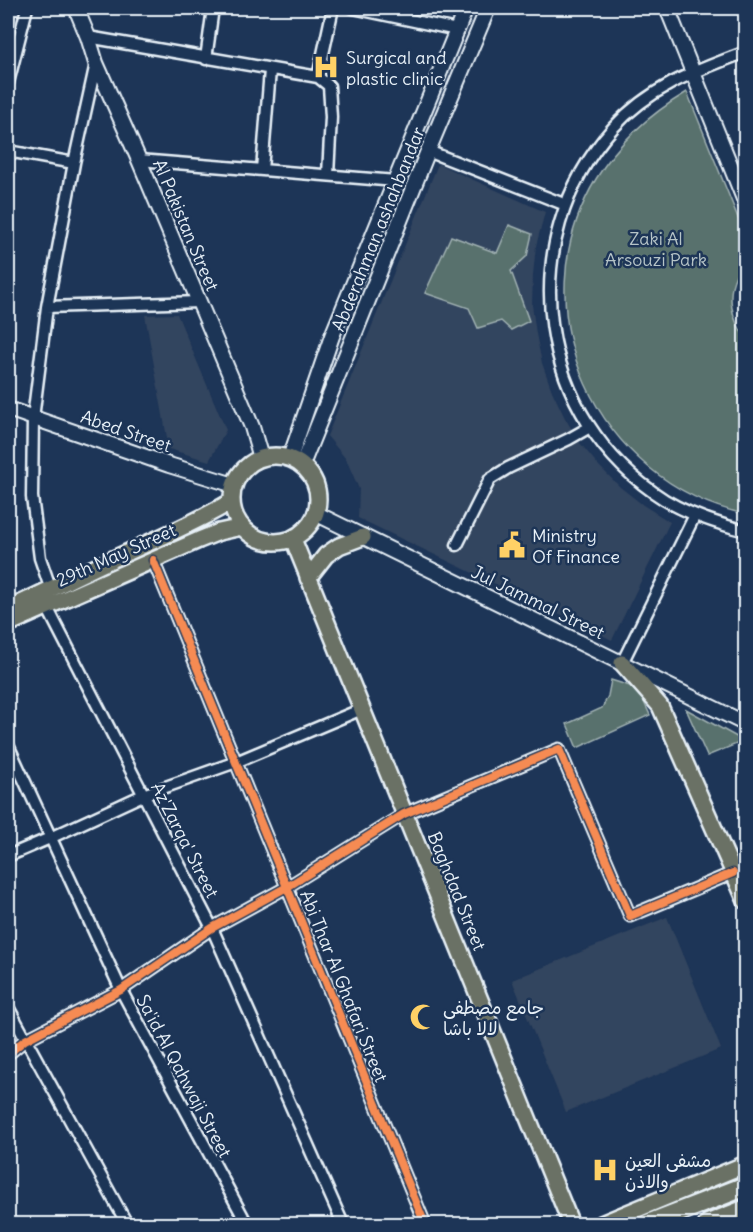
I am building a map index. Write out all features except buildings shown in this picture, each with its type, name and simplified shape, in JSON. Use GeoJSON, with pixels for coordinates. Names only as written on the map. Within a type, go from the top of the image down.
{"type":"FeatureCollection","features":[{"type":"Feature","properties":{"kind":"highway"},"geometry":{"type":"LineString","coordinates":[[643,1217],[746,1186]]}},
{"type":"Feature","properties":{"kind":"highway"},"geometry":{"type":"LineString","coordinates":[[708,1224],[746,1209]]}},
{"type":"Feature","properties":{"kind":"main road","name":"Al Pakistan Street"},"geometry":{"type":"LineString","coordinates":[[76,8],[96,63],[252,427],[261,458]]}},
{"type":"Feature","properties":{"kind":"main road","name":"Abderahman ashahbandar"},"geometry":{"type":"LineString","coordinates":[[296,462],[332,336],[466,8]]}},
{"type":"Feature","properties":{"kind":"main road","name":"Abderahman ashahbandar"},"geometry":{"type":"LineString","coordinates":[[296,462],[488,8]]}},
{"type":"Feature","properties":{"kind":"main road"},"geometry":{"type":"LineString","coordinates":[[667,8],[746,204]]}},
{"type":"Feature","properties":{"kind":"main road","name":"Abed Street"},"geometry":{"type":"LineString","coordinates":[[8,409],[169,465],[234,484]]}},
{"type":"Feature","properties":{"kind":"main road"},"geometry":{"type":"LineString","coordinates":[[275,455],[296,462],[312,476],[317,490],[318,505],[314,519],[305,531],[293,539],[279,542],[265,541],[253,536],[242,527],[235,515],[232,501],[234,484],[239,475],[248,465],[261,458],[275,455]]}},
{"type":"Feature","properties":{"kind":"main road","name":"29th May Street"},"geometry":{"type":"LineString","coordinates":[[8,609],[232,501]]}},
{"type":"Feature","properties":{"kind":"main road","name":"Jul Jammal Street"},"geometry":{"type":"LineString","coordinates":[[315,513],[746,724]]}},
{"type":"Feature","properties":{"kind":"main road","name":"29th May Street"},"geometry":{"type":"LineString","coordinates":[[8,624],[219,532],[242,527]]}},
{"type":"Feature","properties":{"kind":"main road"},"geometry":{"type":"LineString","coordinates":[[309,578],[326,555],[339,546],[363,537]]}},
{"type":"Feature","properties":{"kind":"main road","name":"Baghdad Street"},"geometry":{"type":"LineString","coordinates":[[293,539],[571,1224]]}},
{"type":"Feature","properties":{"kind":"main road"},"geometry":{"type":"LineString","coordinates":[[622,663],[660,706],[746,902]]}},
{"type":"Feature","properties":{"kind":"main road"},"geometry":{"type":"LineString","coordinates":[[626,1224],[746,1164]]}},
{"type":"Feature","properties":{"kind":"main road"},"geometry":{"type":"LineString","coordinates":[[601,1224],[643,1217]]}},
{"type":"Feature","properties":{"kind":"street"},"geometry":{"type":"LineString","coordinates":[[8,83],[27,8]]}},
{"type":"Feature","properties":{"kind":"street"},"geometry":{"type":"LineString","coordinates":[[206,59],[213,8]]}},
{"type":"Feature","properties":{"kind":"street"},"geometry":{"type":"LineString","coordinates":[[318,77],[333,8]]}},
{"type":"Feature","properties":{"kind":"street"},"geometry":{"type":"LineString","coordinates":[[353,8],[457,30]]}},
{"type":"Feature","properties":{"kind":"street"},"geometry":{"type":"LineString","coordinates":[[88,37],[318,77],[329,86],[331,117],[328,175]]}},
{"type":"Feature","properties":{"kind":"street"},"geometry":{"type":"LineString","coordinates":[[8,38],[20,41]]}},
{"type":"Feature","properties":{"kind":"street"},"geometry":{"type":"LineString","coordinates":[[746,52],[693,72],[656,92],[614,127],[581,172],[566,205],[553,249],[550,276],[552,332],[558,358],[579,410],[611,455],[631,474],[667,501],[694,514],[746,531]]}},
{"type":"Feature","properties":{"kind":"street"},"geometry":{"type":"LineString","coordinates":[[51,590],[40,558],[32,497],[33,417],[47,307],[74,163],[96,63]]}},
{"type":"Feature","properties":{"kind":"street"},"geometry":{"type":"LineString","coordinates":[[262,170],[270,70]]}},
{"type":"Feature","properties":{"kind":"street"},"geometry":{"type":"LineString","coordinates":[[8,151],[74,163]]}},
{"type":"Feature","properties":{"kind":"street"},"geometry":{"type":"LineString","coordinates":[[428,151],[566,205]]}},
{"type":"Feature","properties":{"kind":"street"},"geometry":{"type":"LineString","coordinates":[[139,159],[396,181]]}},
{"type":"Feature","properties":{"kind":"street"},"geometry":{"type":"LineString","coordinates":[[47,307],[199,302]]}},
{"type":"Feature","properties":{"kind":"street"},"geometry":{"type":"LineString","coordinates":[[457,545],[490,478],[590,427]]}},
{"type":"Feature","properties":{"kind":"street"},"geometry":{"type":"LineString","coordinates":[[622,663],[694,514]]}},
{"type":"Feature","properties":{"kind":"street","name":"Abi Thar Al Ghafari Street"},"geometry":{"type":"LineString","coordinates":[[153,560],[425,1224]]}},
{"type":"Feature","properties":{"kind":"street","name":"Az'Zarqa' Street"},"geometry":{"type":"LineString","coordinates":[[47,607],[212,928],[344,1224]]}},
{"type":"Feature","properties":{"kind":"street"},"geometry":{"type":"LineString","coordinates":[[8,856],[143,795],[236,762],[362,709]]}},
{"type":"Feature","properties":{"kind":"street","name":"Sa'id Al Qahwaji Street"},"geometry":{"type":"LineString","coordinates":[[8,745],[121,990],[247,1224]]}},
{"type":"Feature","properties":{"kind":"street"},"geometry":{"type":"LineString","coordinates":[[8,1054],[25,1040],[121,990],[212,928],[287,887],[404,814],[560,749],[630,916],[733,873]]}},
{"type":"Feature","properties":{"kind":"street"},"geometry":{"type":"LineString","coordinates":[[8,1007],[127,1224]]}},
{"type":"Feature","properties":{"kind":"shaded area"},"geometry":{"type":"Polygon","coordinates":[[[438,164],[545,212],[536,246],[532,305],[542,363],[552,391],[580,443],[599,466],[620,487],[670,522],[612,640],[358,518],[359,489],[346,459],[327,436],[438,164]]]}},
{"type":"Feature","properties":{"kind":"shaded area"},"geometry":{"type":"Polygon","coordinates":[[[177,314],[226,430],[209,461],[169,449],[145,315],[177,314]]]}},
{"type":"Feature","properties":{"kind":"shaded area"},"geometry":{"type":"Polygon","coordinates":[[[667,917],[721,1049],[566,1112],[512,980],[667,917]]]}},
{"type":"Feature","properties":{"kind":"green space","name":"Zaki Al Arsouzi Park"},"geometry":{"type":"Polygon","coordinates":[[[687,92],[745,235],[746,259],[733,283],[731,299],[734,315],[745,337],[745,514],[693,496],[648,467],[612,429],[585,384],[569,335],[565,283],[574,230],[596,179],[615,152],[636,130],[687,92]]]}},
{"type":"Feature","properties":{"kind":"green space"},"geometry":{"type":"Polygon","coordinates":[[[509,225],[532,234],[527,256],[511,271],[529,321],[511,330],[501,321],[478,328],[469,308],[425,293],[451,236],[497,253],[509,225]]]}},
{"type":"Feature","properties":{"kind":"green space"},"geometry":{"type":"Polygon","coordinates":[[[611,680],[630,686],[643,700],[650,715],[577,748],[567,724],[602,708],[608,696],[611,680]]]}},
{"type":"Feature","properties":{"kind":"green space"},"geometry":{"type":"Polygon","coordinates":[[[686,709],[744,741],[707,756],[686,709]]]}},
{"type":"Feature","properties":{"kind":"cycle path"},"geometry":{"type":"LineString","coordinates":[[153,560],[425,1224]]}},
{"type":"Feature","properties":{"kind":"cycle path"},"geometry":{"type":"LineString","coordinates":[[8,1054],[25,1040],[121,990],[212,928],[287,887],[404,814],[559,749],[630,916],[733,873]]}},
{"type":"Feature","properties":{"kind":"place","name":"Surgical and plastic clinic"},"geometry":{"type":"Point","coordinates":[326,67]}},
{"type":"Feature","properties":{"kind":"place","name":"Ministry Of Finance"},"geometry":{"type":"Point","coordinates":[512,545]}},
{"type":"Feature","properties":{"kind":"place","name":"جامع مصطفى لالا باشا"},"geometry":{"type":"Point","coordinates":[423,1017]}},
{"type":"Feature","properties":{"kind":"place","name":"مشفى العين والاذن"},"geometry":{"type":"Point","coordinates":[605,1170]}}]}
